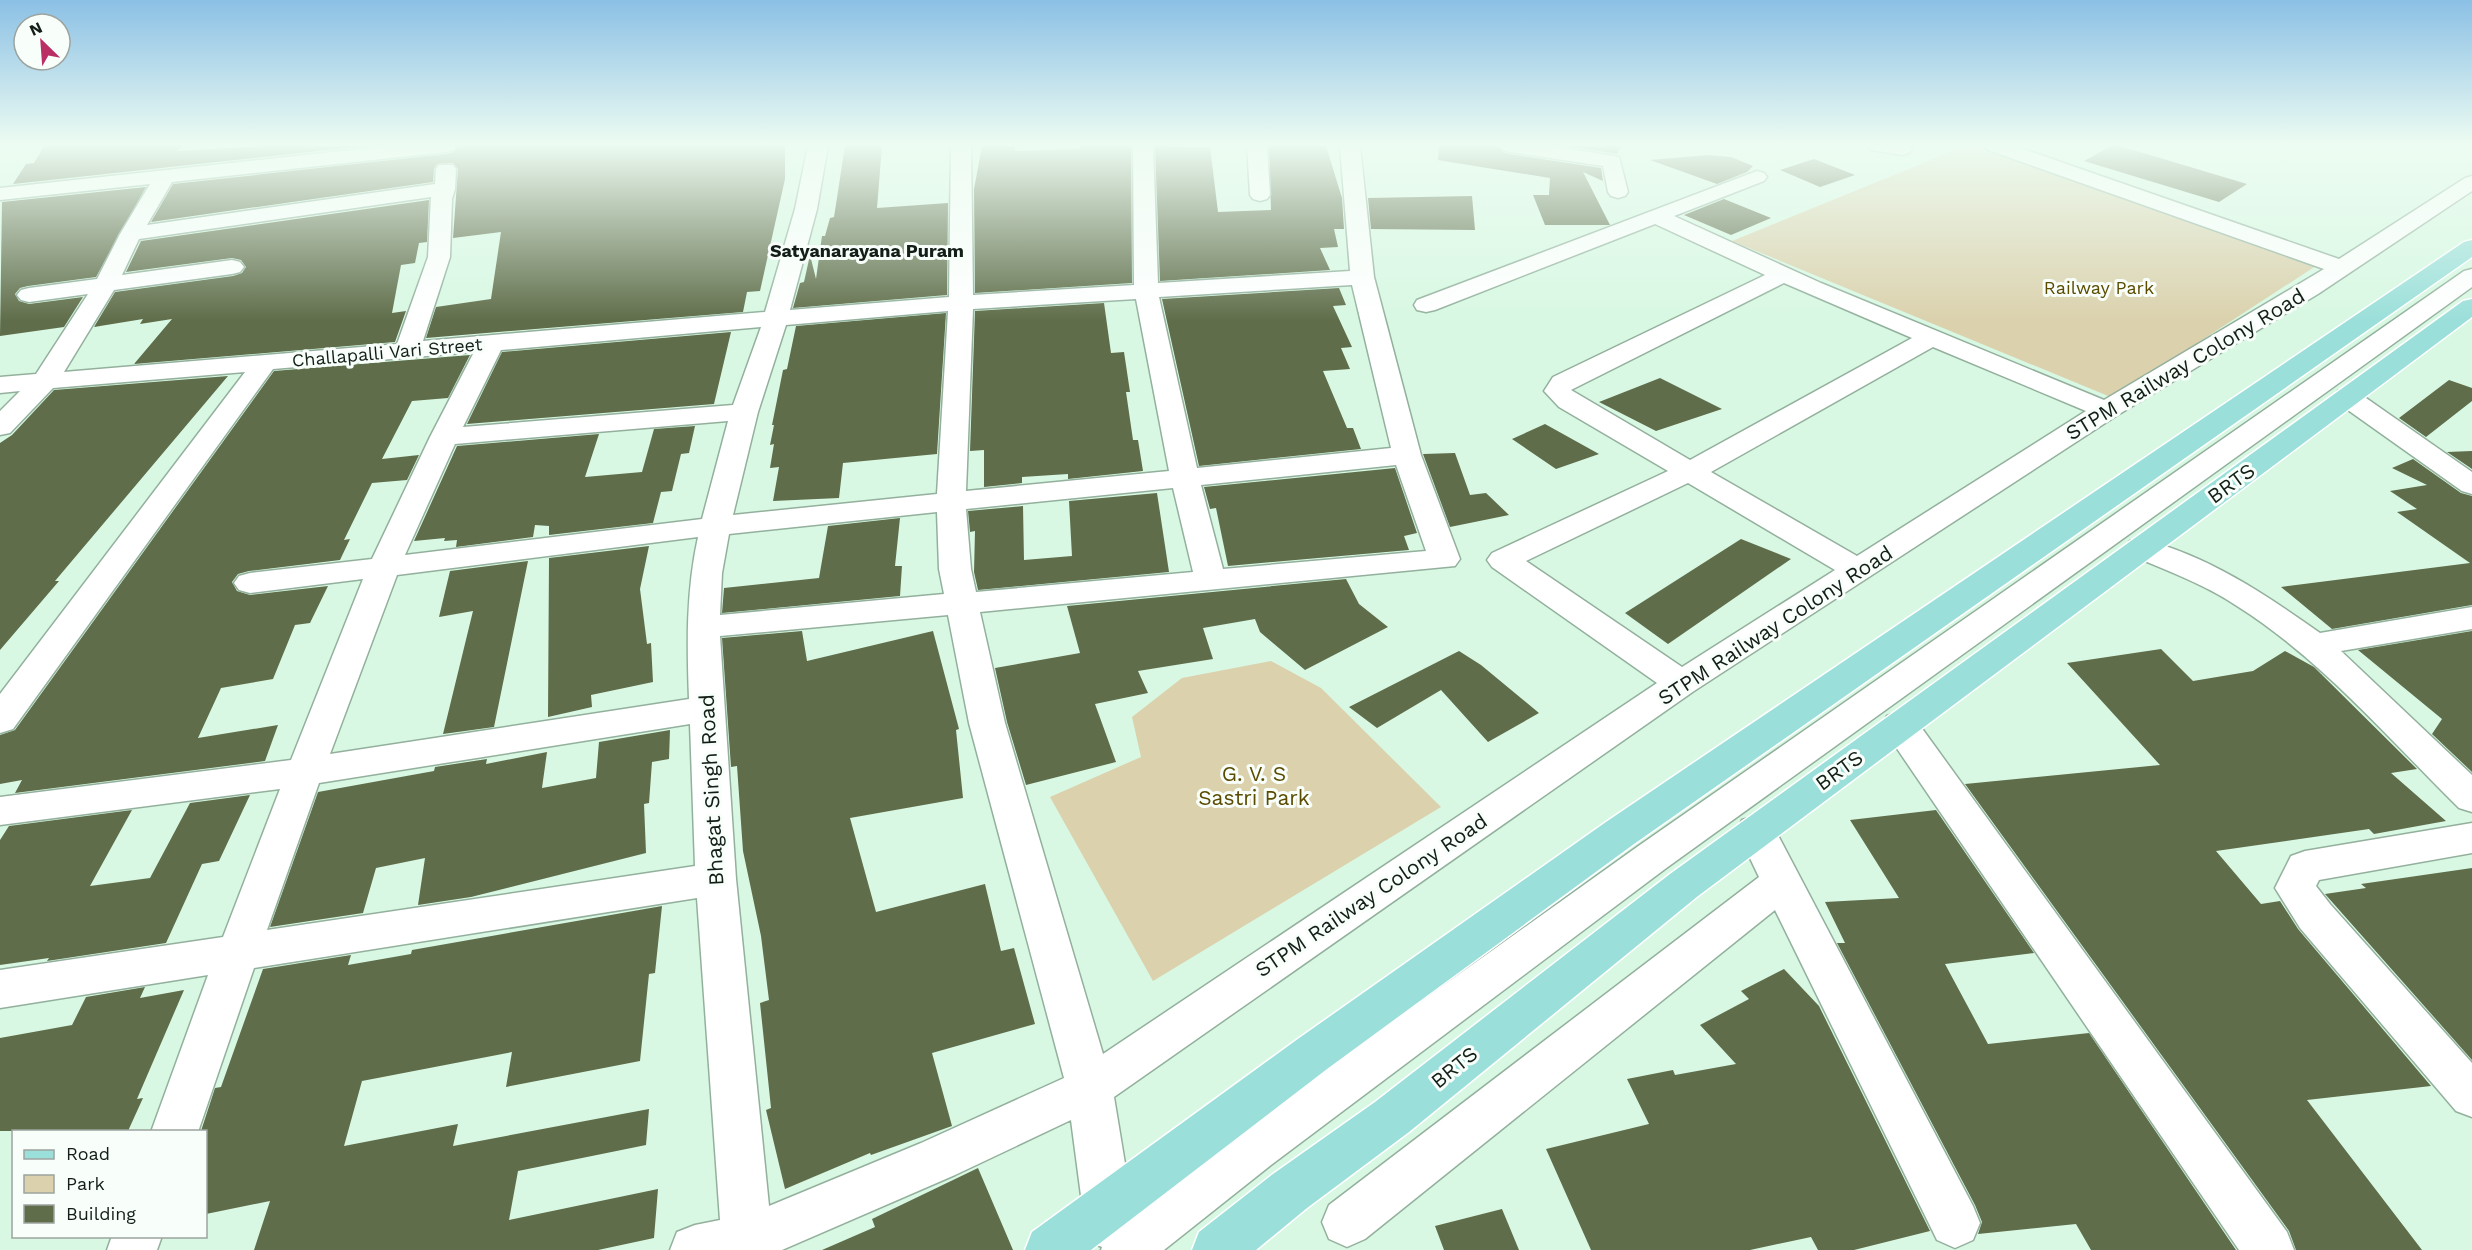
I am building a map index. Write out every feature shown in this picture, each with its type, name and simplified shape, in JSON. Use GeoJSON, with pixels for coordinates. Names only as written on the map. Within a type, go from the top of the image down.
{"type":"FeatureCollection","features":[{"type":"Feature","properties":{"kind":"main road"},"geometry":{"type":"LineString","coordinates":[[1050,1250],[1109,1228],[1311,1055],[1620,833],[2472,246]]}},
{"type":"Feature","properties":{"kind":"main road","name":"BRTS"},"geometry":{"type":"LineString","coordinates":[[1217,1250],[1290,1191],[1392,1117],[1628,927],[2472,306]]}},
{"type":"Feature","properties":{"kind":"street"},"geometry":{"type":"LineString","coordinates":[[0,427],[45,381],[111,275],[149,204]]}},
{"type":"Feature","properties":{"kind":"street"},"geometry":{"type":"LineString","coordinates":[[132,234],[338,204]]}},
{"type":"Feature","properties":{"kind":"street"},"geometry":{"type":"LineString","coordinates":[[407,350],[439,257],[441,204]]}},
{"type":"Feature","properties":{"kind":"street","name":"Bhagat Singh Road"},"geometry":{"type":"LineString","coordinates":[[747,1240],[716,879],[703,627],[706,573],[715,526],[744,412],[775,320],[807,204]]}},
{"type":"Feature","properties":{"kind":"street"},"geometry":{"type":"LineString","coordinates":[[961,204],[961,303],[951,502],[955,569],[987,723],[1090,1088],[1109,1228]]}},
{"type":"Feature","properties":{"kind":"street"},"geometry":{"type":"LineString","coordinates":[[1144,204],[1146,290],[1185,477],[1210,579]]}},
{"type":"Feature","properties":{"kind":"street"},"geometry":{"type":"LineString","coordinates":[[703,627],[1444,559],[1407,455],[1362,277],[1355,204]]}},
{"type":"Feature","properties":{"kind":"street"},"geometry":{"type":"LineString","coordinates":[[1426,305],[1690,204]]}},
{"type":"Feature","properties":{"kind":"street"},"geometry":{"type":"LineString","coordinates":[[2161,204],[2342,268]]}},
{"type":"Feature","properties":{"kind":"street","name":"STPM Railway Colony Road"},"geometry":{"type":"LineString","coordinates":[[747,1240],[938,1159],[1090,1088],[1682,682],[2106,410],[2342,268],[2438,204]]}},
{"type":"Feature","properties":{"kind":"street"},"geometry":{"type":"LineString","coordinates":[[1659,217],[1785,274],[2106,410]]}},
{"type":"Feature","properties":{"kind":"street"},"geometry":{"type":"LineString","coordinates":[[22,288],[111,275],[232,267]]}},
{"type":"Feature","properties":{"kind":"street"},"geometry":{"type":"LineString","coordinates":[[1785,274],[1562,383],[1557,391],[1568,401],[1859,570]]}},
{"type":"Feature","properties":{"kind":"street"},"geometry":{"type":"LineString","coordinates":[[1126,1250],[1173,1210],[1254,1149],[1651,858],[2472,276]]}},
{"type":"Feature","properties":{"kind":"street","name":"Challapalli Vari Street"},"geometry":{"type":"LineString","coordinates":[[0,386],[961,303],[1362,277]]}},
{"type":"Feature","properties":{"kind":"street"},"geometry":{"type":"LineString","coordinates":[[1682,682],[1503,560],[1691,471],[1932,337]]}},
{"type":"Feature","properties":{"kind":"street"},"geometry":{"type":"LineString","coordinates":[[174,1130],[236,953],[303,772],[384,567],[444,437],[491,344]]}},
{"type":"Feature","properties":{"kind":"street"},"geometry":{"type":"LineString","coordinates":[[0,720],[265,363]]}},
{"type":"Feature","properties":{"kind":"street"},"geometry":{"type":"LineString","coordinates":[[2347,397],[2472,485]]}},
{"type":"Feature","properties":{"kind":"street"},"geometry":{"type":"LineString","coordinates":[[444,437],[744,412]]}},
{"type":"Feature","properties":{"kind":"street"},"geometry":{"type":"LineString","coordinates":[[250,583],[715,526],[1407,455]]}},
{"type":"Feature","properties":{"kind":"street"},"geometry":{"type":"LineString","coordinates":[[2141,548],[2204,574],[2248,598],[2314,645],[2472,798]]}},
{"type":"Feature","properties":{"kind":"street"},"geometry":{"type":"LineString","coordinates":[[2314,645],[2472,618]]}},
{"type":"Feature","properties":{"kind":"street"},"geometry":{"type":"LineString","coordinates":[[0,811],[303,772],[706,709]]}},
{"type":"Feature","properties":{"kind":"street"},"geometry":{"type":"LineString","coordinates":[[1900,725],[2269,1250]]}},
{"type":"Feature","properties":{"kind":"street"},"geometry":{"type":"LineString","coordinates":[[1756,831],[1955,1223]]}},
{"type":"Feature","properties":{"kind":"street"},"geometry":{"type":"LineString","coordinates":[[2472,838],[2305,867],[2295,888],[2315,916],[2472,1096]]}},
{"type":"Feature","properties":{"kind":"street"},"geometry":{"type":"LineString","coordinates":[[0,989],[716,879]]}},
{"type":"Feature","properties":{"kind":"street"},"geometry":{"type":"LineString","coordinates":[[1347,1222],[1781,883]]}},
{"type":"Feature","properties":{"kind":"street"},"geometry":{"type":"LineString","coordinates":[[695,1250],[747,1240]]}},
{"type":"Feature","properties":{"kind":"green space","name":"Railway Park"},"geometry":{"type":"Polygon","coordinates":[[[1822,204],[2159,204],[2325,260],[2113,398],[1732,241],[1822,204]]]}},
{"type":"Feature","properties":{"kind":"green space","name":"G. V. S Sastri Park"},"geometry":{"type":"Polygon","coordinates":[[[1271,661],[1321,688],[1441,807],[1153,981],[1050,797],[1141,757],[1132,717],[1182,678],[1271,661]]]}},
{"type":"Feature","properties":{"kind":"building"},"geometry":{"type":"Polygon","coordinates":[[[2,204],[136,204],[96,277],[28,286],[20,288],[15,294],[19,301],[29,304],[83,297],[64,327],[0,336],[2,204]]]}},
{"type":"Feature","properties":{"kind":"building"},"geometry":{"type":"Polygon","coordinates":[[[161,204],[276,204],[151,222],[161,204]]]}},
{"type":"Feature","properties":{"kind":"building"},"geometry":{"type":"Polygon","coordinates":[[[399,204],[429,204],[427,242],[419,243],[415,263],[401,265],[392,313],[406,311],[395,342],[134,364],[172,319],[140,324],[143,319],[94,327],[115,292],[233,276],[242,273],[246,267],[241,260],[232,258],[126,272],[141,241],[399,204]]]}},
{"type":"Feature","properties":{"kind":"building"},"geometry":{"type":"Polygon","coordinates":[[[455,204],[779,204],[760,291],[747,292],[743,312],[426,338],[436,307],[491,299],[501,232],[453,238],[455,204]]]}},
{"type":"Feature","properties":{"kind":"building"},"geometry":{"type":"Polygon","coordinates":[[[836,204],[877,204],[877,208],[948,204],[947,295],[793,308],[800,283],[804,282],[810,255],[816,279],[822,236],[825,236],[830,218],[834,217],[836,204]]]}},
{"type":"Feature","properties":{"kind":"building"},"geometry":{"type":"Polygon","coordinates":[[[974,204],[1131,204],[1132,283],[975,293],[974,204]]]}},
{"type":"Feature","properties":{"kind":"building"},"geometry":{"type":"Polygon","coordinates":[[[1157,204],[1217,204],[1218,212],[1271,210],[1271,204],[1342,204],[1344,229],[1334,229],[1338,247],[1320,248],[1330,270],[1160,281],[1157,204]]]}},
{"type":"Feature","properties":{"kind":"building"},"geometry":{"type":"Polygon","coordinates":[[[1369,204],[1473,204],[1475,230],[1371,229],[1369,204]]]}},
{"type":"Feature","properties":{"kind":"building"},"geometry":{"type":"Polygon","coordinates":[[[1537,204],[1599,204],[1610,225],[1545,225],[1537,204]]]}},
{"type":"Feature","properties":{"kind":"building"},"geometry":{"type":"Polygon","coordinates":[[[1711,204],[1737,204],[1771,218],[1731,235],[1684,215],[1711,204]]]}},
{"type":"Feature","properties":{"kind":"building"},"geometry":{"type":"Polygon","coordinates":[[[1339,288],[1346,305],[1333,306],[1352,347],[1341,348],[1350,369],[1323,371],[1347,428],[1353,428],[1361,449],[1199,466],[1162,299],[1339,288]]]}},
{"type":"Feature","properties":{"kind":"building"},"geometry":{"type":"Polygon","coordinates":[[[1104,303],[1111,353],[1124,352],[1130,392],[1126,392],[1133,440],[1138,440],[1143,471],[1068,479],[1068,474],[1022,477],[1022,483],[984,487],[984,450],[970,451],[975,311],[1104,303]]]}},
{"type":"Feature","properties":{"kind":"building"},"geometry":{"type":"Polygon","coordinates":[[[946,313],[937,454],[843,463],[839,498],[773,501],[779,467],[770,468],[774,444],[770,445],[774,425],[772,425],[783,370],[787,369],[796,326],[946,313]]]}},
{"type":"Feature","properties":{"kind":"building"},"geometry":{"type":"Polygon","coordinates":[[[731,332],[714,404],[467,424],[502,352],[731,332]]]}},
{"type":"Feature","properties":{"kind":"building"},"geometry":{"type":"Polygon","coordinates":[[[470,355],[448,398],[412,401],[382,459],[419,455],[407,480],[372,483],[344,540],[350,539],[340,560],[249,571],[238,574],[232,582],[237,591],[250,595],[328,586],[310,623],[295,625],[273,679],[221,688],[198,738],[278,725],[265,761],[15,793],[22,780],[0,784],[0,735],[15,730],[274,371],[470,355]]]}},
{"type":"Feature","properties":{"kind":"building"},"geometry":{"type":"Polygon","coordinates":[[[228,376],[55,581],[59,581],[0,650],[0,443],[12,435],[54,390],[228,376]]]}},
{"type":"Feature","properties":{"kind":"building"},"geometry":{"type":"Polygon","coordinates":[[[1660,378],[1722,409],[1656,431],[1599,402],[1660,378]]]}},
{"type":"Feature","properties":{"kind":"building"},"geometry":{"type":"Polygon","coordinates":[[[2449,380],[2472,388],[2472,401],[2426,437],[2399,418],[2449,380]]]}},
{"type":"Feature","properties":{"kind":"building"},"geometry":{"type":"Polygon","coordinates":[[[1545,424],[1599,454],[1556,469],[1512,439],[1545,424]]]}},
{"type":"Feature","properties":{"kind":"building"},"geometry":{"type":"Polygon","coordinates":[[[695,426],[689,453],[681,454],[672,491],[661,492],[653,523],[549,535],[549,526],[535,525],[533,537],[456,547],[457,540],[444,541],[445,538],[414,541],[457,446],[599,434],[585,477],[642,472],[654,429],[695,426]]]}},
{"type":"Feature","properties":{"kind":"building"},"geometry":{"type":"Polygon","coordinates":[[[2472,451],[2472,469],[2447,452],[2472,451]]]}},
{"type":"Feature","properties":{"kind":"building"},"geometry":{"type":"Polygon","coordinates":[[[1455,453],[1470,495],[1486,493],[1509,515],[1450,527],[1423,454],[1455,453]]]}},
{"type":"Feature","properties":{"kind":"building"},"geometry":{"type":"Polygon","coordinates":[[[2413,459],[2461,493],[2472,496],[2472,605],[2332,629],[2281,587],[2470,563],[2397,512],[2417,509],[2390,491],[2427,485],[2392,468],[2413,459]]]}},
{"type":"Feature","properties":{"kind":"building"},"geometry":{"type":"Polygon","coordinates":[[[1395,468],[1417,533],[1404,536],[1409,550],[1228,566],[1216,508],[1210,509],[1204,487],[1395,468]]]}},
{"type":"Feature","properties":{"kind":"building"},"geometry":{"type":"Polygon","coordinates":[[[1157,493],[1169,572],[978,590],[974,572],[975,531],[970,532],[968,511],[1023,506],[1024,560],[1072,556],[1069,501],[1157,493]]]}},
{"type":"Feature","properties":{"kind":"building"},"geometry":{"type":"Polygon","coordinates":[[[900,518],[895,566],[902,566],[900,596],[722,613],[724,588],[819,578],[828,526],[900,518]]]}},
{"type":"Feature","properties":{"kind":"building"},"geometry":{"type":"Polygon","coordinates":[[[1741,539],[1791,559],[1668,644],[1625,613],[1741,539]]]}},
{"type":"Feature","properties":{"kind":"building"},"geometry":{"type":"Polygon","coordinates":[[[649,546],[640,589],[647,644],[651,643],[653,682],[591,695],[592,707],[548,717],[549,558],[649,546]]]}},
{"type":"Feature","properties":{"kind":"building"},"geometry":{"type":"Polygon","coordinates":[[[528,561],[494,727],[443,734],[473,611],[439,617],[450,571],[528,561]]]}},
{"type":"Feature","properties":{"kind":"building"},"geometry":{"type":"Polygon","coordinates":[[[1346,579],[1359,604],[1388,627],[1305,670],[1260,632],[1255,619],[1203,628],[1213,659],[1138,671],[1148,693],[1095,704],[1116,762],[1026,785],[1007,722],[995,668],[1080,653],[1067,606],[1346,579]]]}},
{"type":"Feature","properties":{"kind":"building"},"geometry":{"type":"Polygon","coordinates":[[[802,631],[807,661],[933,631],[959,729],[956,730],[963,798],[850,818],[876,912],[985,884],[1001,951],[1014,948],[1035,1024],[932,1053],[952,1126],[871,1155],[870,1153],[785,1189],[766,1110],[771,1108],[760,1003],[769,1000],[761,936],[743,851],[737,766],[731,767],[722,638],[802,631]]]}},
{"type":"Feature","properties":{"kind":"building"},"geometry":{"type":"Polygon","coordinates":[[[2472,631],[2472,772],[2432,734],[2442,719],[2358,650],[2472,631]]]}},
{"type":"Feature","properties":{"kind":"building"},"geometry":{"type":"Polygon","coordinates":[[[2161,649],[2193,681],[2253,671],[2285,651],[2314,667],[2417,769],[2391,773],[2446,821],[2374,834],[2369,829],[2216,851],[2261,904],[2280,901],[2298,929],[2431,1086],[2307,1100],[2422,1250],[2296,1250],[2289,1231],[1965,784],[2160,765],[2067,663],[2161,649]]]}},
{"type":"Feature","properties":{"kind":"building"},"geometry":{"type":"Polygon","coordinates":[[[1459,651],[1481,665],[1539,713],[1488,742],[1441,690],[1377,728],[1349,707],[1459,651]]]}},
{"type":"Feature","properties":{"kind":"building"},"geometry":{"type":"Polygon","coordinates":[[[670,730],[669,759],[652,762],[649,803],[644,804],[646,853],[471,897],[418,905],[425,858],[376,868],[363,913],[270,927],[318,792],[434,771],[435,767],[487,759],[486,764],[547,752],[542,788],[596,778],[599,742],[670,730]]]}},
{"type":"Feature","properties":{"kind":"building"},"geometry":{"type":"Polygon","coordinates":[[[250,795],[219,861],[202,864],[166,943],[47,961],[49,958],[0,965],[0,840],[9,826],[132,810],[90,886],[150,878],[190,803],[250,795]]]}},
{"type":"Feature","properties":{"kind":"building"},"geometry":{"type":"Polygon","coordinates":[[[1936,810],[2034,953],[1945,964],[1988,1044],[2089,1033],[2236,1250],[2091,1250],[2076,1224],[1978,1234],[1982,1222],[1975,1205],[1837,943],[1845,943],[1825,902],[1899,898],[1850,820],[1936,810]]]}},
{"type":"Feature","properties":{"kind":"building"},"geometry":{"type":"Polygon","coordinates":[[[2472,868],[2472,1060],[2325,894],[2366,888],[2361,884],[2472,868]]]}},
{"type":"Feature","properties":{"kind":"building"},"geometry":{"type":"Polygon","coordinates":[[[662,906],[655,973],[649,974],[640,1061],[506,1087],[512,1052],[362,1081],[344,1146],[458,1124],[453,1146],[649,1109],[646,1145],[518,1171],[509,1220],[658,1189],[654,1238],[598,1250],[254,1250],[270,1201],[207,1214],[207,1130],[201,1130],[215,1088],[221,1087],[263,969],[351,955],[348,965],[411,954],[412,950],[662,906]]]}},
{"type":"Feature","properties":{"kind":"building"},"geometry":{"type":"Polygon","coordinates":[[[1784,969],[1819,1006],[1930,1231],[1854,1250],[1818,1250],[1811,1237],[1750,1250],[1591,1250],[1546,1149],[1649,1124],[1627,1079],[1673,1070],[1675,1075],[1736,1064],[1700,1025],[1749,999],[1741,991],[1784,969]]]}},
{"type":"Feature","properties":{"kind":"building"},"geometry":{"type":"Polygon","coordinates":[[[145,987],[140,998],[184,990],[137,1099],[143,1098],[128,1130],[0,1131],[0,1038],[72,1025],[86,997],[145,987]]]}},
{"type":"Feature","properties":{"kind":"building"},"geometry":{"type":"Polygon","coordinates":[[[978,1168],[1013,1250],[822,1250],[875,1227],[872,1219],[978,1168]]]}},
{"type":"Feature","properties":{"kind":"building"},"geometry":{"type":"Polygon","coordinates":[[[1502,1209],[1519,1250],[1444,1250],[1435,1226],[1502,1209]]]}},
{"type":"Feature","properties":{"kind":"district","name":"Satyanarayana Puram"},"geometry":{"type":"Point","coordinates":[867,250]}}]}
